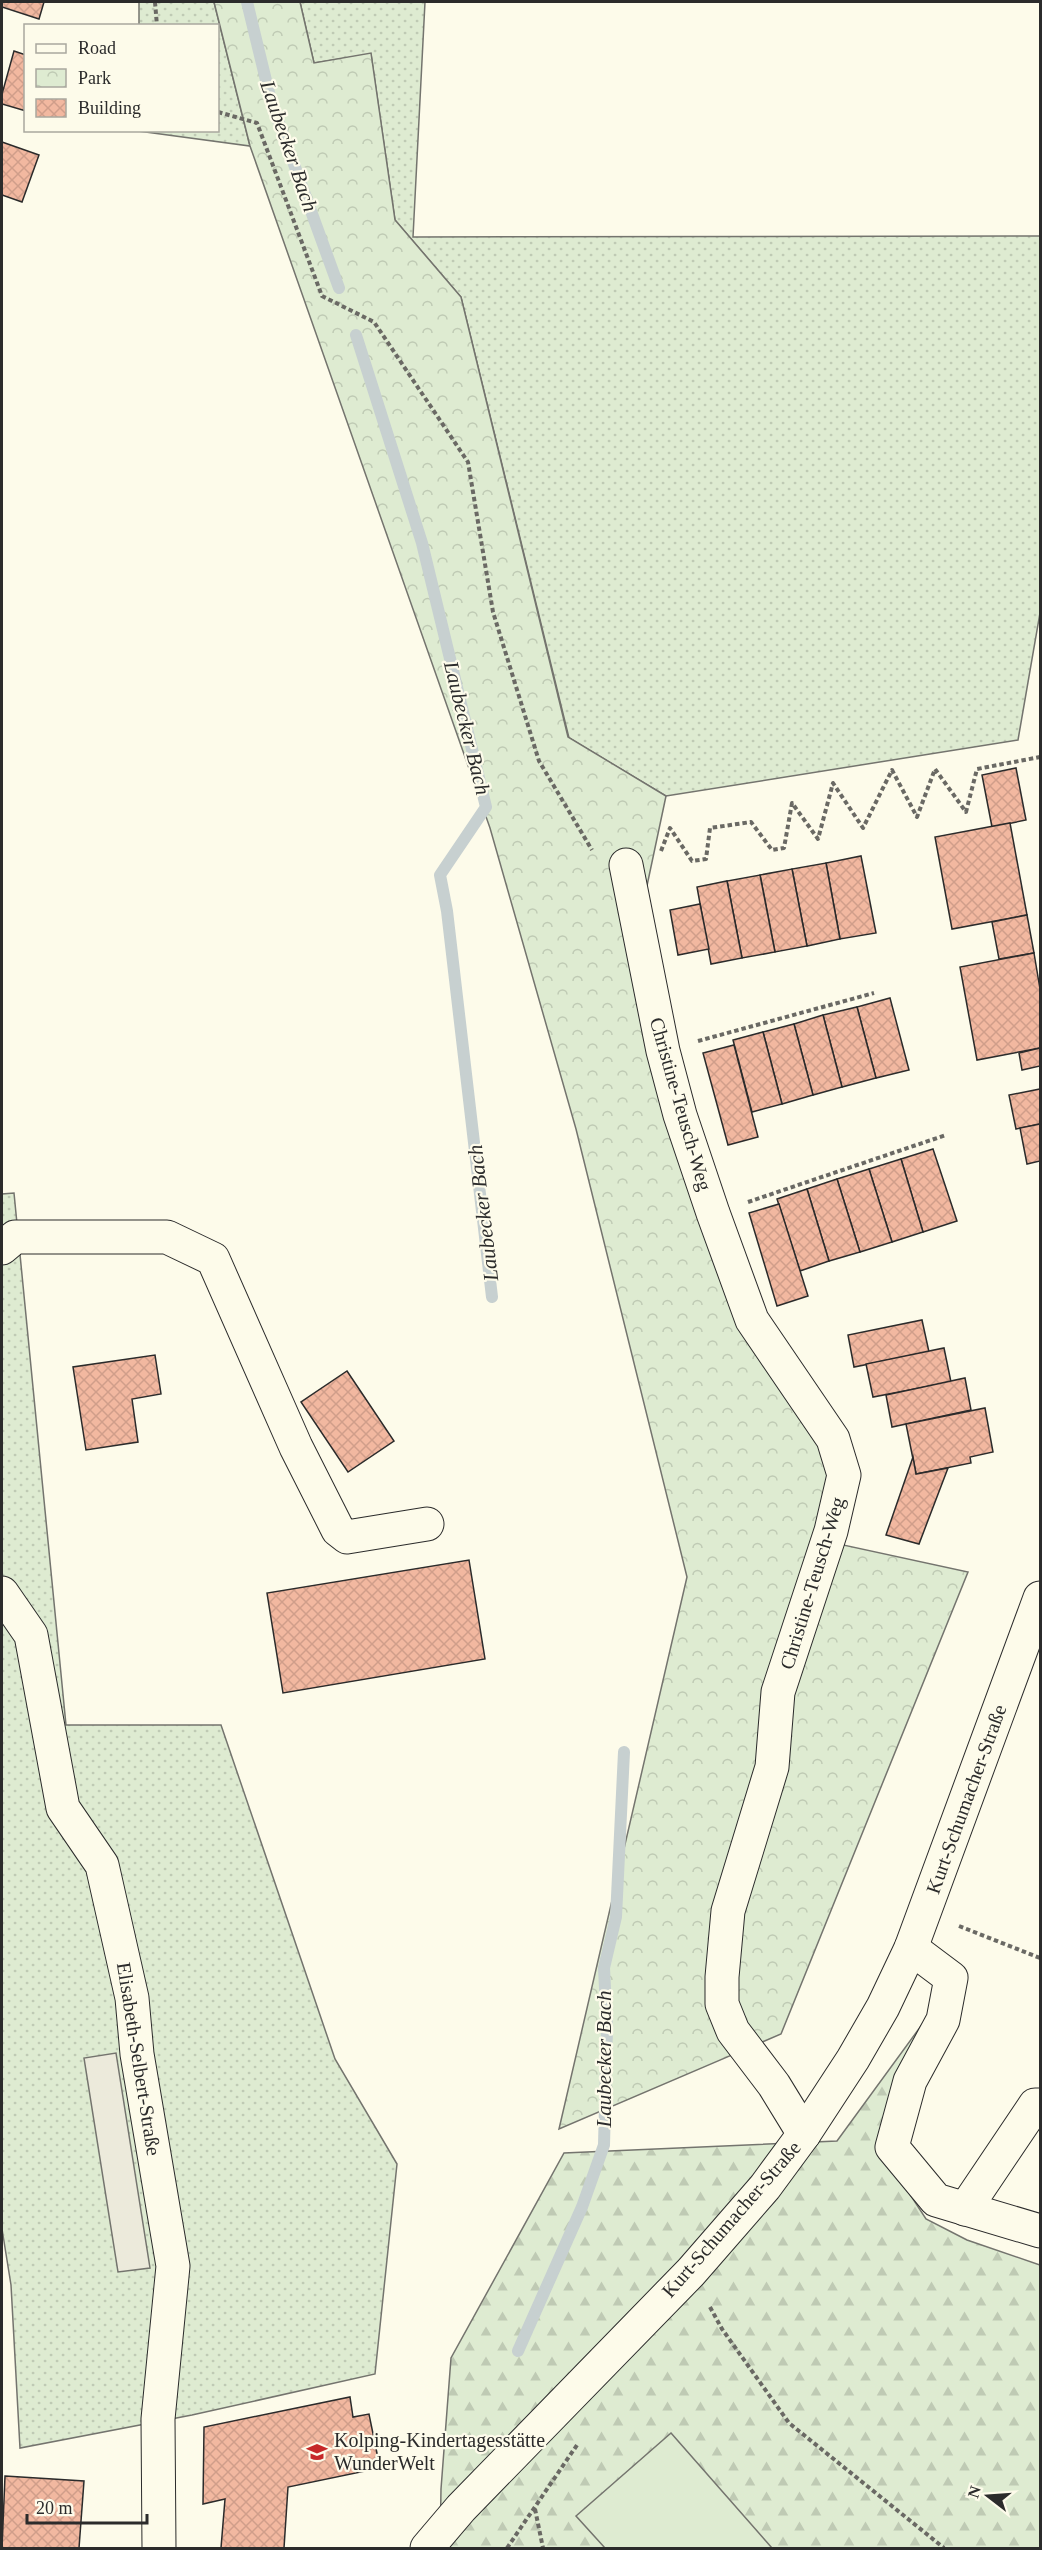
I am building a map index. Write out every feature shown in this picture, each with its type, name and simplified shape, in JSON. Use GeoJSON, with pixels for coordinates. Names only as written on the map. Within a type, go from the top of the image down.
{"type":"FeatureCollection","features":[{"type":"Feature","properties":{"kind":"street","name":"Christine-Teusch-Weg"},"geometry":{"type":"LineString","coordinates":[[626,865],[663,1051],[680,1115],[713,1213],[752,1320],[833,1439],[844,1474],[831,1531],[778,1692],[772,1767],[728,1911],[722,1977],[722,2004],[733,2031],[774,2085],[804,2134]]}},
{"type":"Feature","properties":{"kind":"street"},"geometry":{"type":"LineString","coordinates":[[2,1248],[15,1237],[167,1237],[213,1259],[296,1447],[338,1530],[347,1537],[427,1524]]}},
{"type":"Feature","properties":{"kind":"street","name":"Elisabeth-Selbert-Straße"},"geometry":{"type":"LineString","coordinates":[[2,1593],[31,1635],[63,1808],[102,1865],[132,1998],[137,2054],[173,2266],[158,2420],[159,2548]]}},
{"type":"Feature","properties":{"kind":"street","name":"Kurt-Schumacher-Straße"},"geometry":{"type":"LineString","coordinates":[[427,2548],[461,2508],[690,2272],[765,2187],[804,2134],[853,2060],[883,2007],[911,1948],[1041,1598]]}},
{"type":"Feature","properties":{"kind":"street"},"geometry":{"type":"LineString","coordinates":[[911,1948],[951,1978],[943,2020],[910,2081],[892,2147],[936,2200],[1041,2231]]}},
{"type":"Feature","properties":{"kind":"street"},"geometry":{"type":"LineString","coordinates":[[965,2208],[1035,2105],[1041,2105]]}},
{"type":"Feature","properties":{"kind":"path"},"geometry":{"type":"LineString","coordinates":[[155,2],[157,24]]}},
{"type":"Feature","properties":{"kind":"path"},"geometry":{"type":"LineString","coordinates":[[219,112],[257,123],[322,296],[374,322],[468,462],[493,612],[539,761],[598,861],[626,865],[657,861],[670,828],[692,861],[706,859],[710,828],[751,822],[772,850],[784,849],[792,803],[818,840],[833,783],[863,828],[892,770],[917,818],[935,769],[966,812],[977,770],[1041,758]]}},
{"type":"Feature","properties":{"kind":"path"},"geometry":{"type":"LineString","coordinates":[[663,1051],[874,993]]}},
{"type":"Feature","properties":{"kind":"path"},"geometry":{"type":"LineString","coordinates":[[713,1213],[946,1136]]}},
{"type":"Feature","properties":{"kind":"path"},"geometry":{"type":"LineString","coordinates":[[924,1913],[1041,1958]]}},
{"type":"Feature","properties":{"kind":"path"},"geometry":{"type":"LineString","coordinates":[[690,2272],[722,2329],[789,2423],[944,2548]]}},
{"type":"Feature","properties":{"kind":"path"},"geometry":{"type":"LineString","coordinates":[[535,2509],[543,2548]]}},
{"type":"Feature","properties":{"kind":"green space"},"geometry":{"type":"Polygon","coordinates":[[[139,2],[214,2],[250,146],[145,132],[219,132],[219,24],[139,24],[139,2]]]}},
{"type":"Feature","properties":{"kind":"green space"},"geometry":{"type":"Polygon","coordinates":[[[214,2],[300,2],[314,63],[371,53],[395,220],[461,297],[568,737],[666,796],[641,914],[752,1335],[831,1457],[843,1545],[968,1572],[781,2034],[559,2129],[687,1577],[576,1129],[490,828],[250,146],[214,2]]]}},
{"type":"Feature","properties":{"kind":"green space"},"geometry":{"type":"Polygon","coordinates":[[[300,2],[425,2],[413,237],[1040,236],[1040,613],[1018,740],[666,796],[569,738],[461,297],[395,220],[371,54],[314,63],[300,2]]]}},
{"type":"Feature","properties":{"kind":"green space"},"geometry":{"type":"Polygon","coordinates":[[[14,1193],[66,1725],[221,1725],[335,2059],[397,2164],[375,2374],[192,2415],[20,2448],[11,2285],[2,2229],[2,1194],[14,1193]]]}},
{"type":"Feature","properties":{"kind":"green space"},"geometry":{"type":"Polygon","coordinates":[[[937,2004],[879,2147],[926,2219],[967,2240],[1040,2265],[1040,2548],[440,2548],[441,2489],[451,2358],[564,2153],[837,2141],[937,2004]]]}},
{"type":"Feature","properties":{"kind":"green space"},"geometry":{"type":"Polygon","coordinates":[[[671,2433],[772,2548],[605,2548],[576,2516],[671,2433]]]}},
{"type":"Feature","properties":{"kind":"shaded area"},"geometry":{"type":"Polygon","coordinates":[[[116,2053],[150,2268],[118,2272],[84,2058],[116,2053]]]}},
{"type":"Feature","properties":{"kind":"building"},"geometry":{"type":"Polygon","coordinates":[[[2,2],[44,2],[39,19],[2,7],[2,2]]]}},
{"type":"Feature","properties":{"kind":"building"},"geometry":{"type":"Polygon","coordinates":[[[14,51],[24,54],[24,110],[2,104],[2,94],[14,51]]]}},
{"type":"Feature","properties":{"kind":"building"},"geometry":{"type":"Polygon","coordinates":[[[2,142],[39,155],[22,202],[2,195],[2,142]]]}},
{"type":"Feature","properties":{"kind":"building"},"geometry":{"type":"Polygon","coordinates":[[[1016,768],[1026,820],[992,827],[982,775],[1016,768]]]}},
{"type":"Feature","properties":{"kind":"building"},"geometry":{"type":"Polygon","coordinates":[[[1010,823],[1027,915],[952,929],[935,837],[1010,823]]]}},
{"type":"Feature","properties":{"kind":"building"},"geometry":{"type":"Polygon","coordinates":[[[861,856],[876,933],[840,939],[826,863],[861,856]]]}},
{"type":"Feature","properties":{"kind":"building"},"geometry":{"type":"Polygon","coordinates":[[[826,863],[840,939],[807,946],[792,869],[826,863]]]}},
{"type":"Feature","properties":{"kind":"building"},"geometry":{"type":"Polygon","coordinates":[[[792,869],[807,946],[775,952],[760,875],[792,869]]]}},
{"type":"Feature","properties":{"kind":"building"},"geometry":{"type":"Polygon","coordinates":[[[760,875],[775,952],[742,958],[727,881],[760,875]]]}},
{"type":"Feature","properties":{"kind":"building"},"geometry":{"type":"Polygon","coordinates":[[[727,881],[742,958],[711,964],[697,887],[727,881]]]}},
{"type":"Feature","properties":{"kind":"building"},"geometry":{"type":"Polygon","coordinates":[[[700,904],[709,949],[678,955],[670,910],[700,904]]]}},
{"type":"Feature","properties":{"kind":"building"},"geometry":{"type":"Polygon","coordinates":[[[1027,915],[1034,953],[999,959],[992,922],[1027,915]]]}},
{"type":"Feature","properties":{"kind":"building"},"geometry":{"type":"Polygon","coordinates":[[[1034,953],[1040,989],[1040,1048],[977,1060],[960,967],[1034,953]]]}},
{"type":"Feature","properties":{"kind":"building"},"geometry":{"type":"Polygon","coordinates":[[[890,998],[909,1070],[876,1078],[857,1007],[890,998]]]}},
{"type":"Feature","properties":{"kind":"building"},"geometry":{"type":"Polygon","coordinates":[[[857,1007],[876,1078],[842,1087],[823,1015],[857,1007]]]}},
{"type":"Feature","properties":{"kind":"building"},"geometry":{"type":"Polygon","coordinates":[[[823,1015],[842,1087],[813,1095],[794,1024],[823,1015]]]}},
{"type":"Feature","properties":{"kind":"building"},"geometry":{"type":"Polygon","coordinates":[[[794,1024],[813,1095],[782,1104],[763,1032],[794,1024]]]}},
{"type":"Feature","properties":{"kind":"building"},"geometry":{"type":"Polygon","coordinates":[[[763,1032],[782,1104],[752,1112],[733,1040],[763,1032]]]}},
{"type":"Feature","properties":{"kind":"building"},"geometry":{"type":"Polygon","coordinates":[[[734,1045],[758,1137],[728,1145],[703,1053],[734,1045]]]}},
{"type":"Feature","properties":{"kind":"building"},"geometry":{"type":"Polygon","coordinates":[[[1040,1048],[1040,1066],[1022,1070],[1019,1053],[1040,1048]]]}},
{"type":"Feature","properties":{"kind":"building"},"geometry":{"type":"Polygon","coordinates":[[[1040,1089],[1040,1124],[1016,1129],[1009,1095],[1040,1089]]]}},
{"type":"Feature","properties":{"kind":"building"},"geometry":{"type":"Polygon","coordinates":[[[1040,1124],[1040,1161],[1027,1164],[1020,1128],[1040,1124]]]}},
{"type":"Feature","properties":{"kind":"building"},"geometry":{"type":"Polygon","coordinates":[[[933,1149],[957,1221],[923,1232],[901,1159],[933,1149]]]}},
{"type":"Feature","properties":{"kind":"building"},"geometry":{"type":"Polygon","coordinates":[[[901,1159],[923,1232],[892,1242],[869,1169],[901,1159]]]}},
{"type":"Feature","properties":{"kind":"building"},"geometry":{"type":"Polygon","coordinates":[[[869,1169],[892,1242],[860,1252],[837,1179],[869,1169]]]}},
{"type":"Feature","properties":{"kind":"building"},"geometry":{"type":"Polygon","coordinates":[[[837,1179],[860,1252],[829,1261],[807,1189],[837,1179]]]}},
{"type":"Feature","properties":{"kind":"building"},"geometry":{"type":"Polygon","coordinates":[[[807,1189],[829,1261],[800,1271],[777,1199],[807,1189]]]}},
{"type":"Feature","properties":{"kind":"building"},"geometry":{"type":"Polygon","coordinates":[[[779,1204],[808,1296],[777,1306],[749,1213],[779,1204]]]}},
{"type":"Feature","properties":{"kind":"building"},"geometry":{"type":"Polygon","coordinates":[[[922,1320],[929,1352],[854,1367],[848,1335],[922,1320]]]}},
{"type":"Feature","properties":{"kind":"building"},"geometry":{"type":"Polygon","coordinates":[[[944,1348],[951,1382],[873,1397],[866,1364],[944,1348]]]}},
{"type":"Feature","properties":{"kind":"building"},"geometry":{"type":"Polygon","coordinates":[[[155,1355],[161,1394],[132,1399],[138,1442],[86,1450],[73,1367],[155,1355]]]}},
{"type":"Feature","properties":{"kind":"building"},"geometry":{"type":"Polygon","coordinates":[[[347,1371],[394,1441],[348,1472],[301,1402],[347,1371]]]}},
{"type":"Feature","properties":{"kind":"building"},"geometry":{"type":"Polygon","coordinates":[[[965,1378],[971,1410],[892,1427],[886,1395],[965,1378]]]}},
{"type":"Feature","properties":{"kind":"building"},"geometry":{"type":"Polygon","coordinates":[[[985,1408],[993,1452],[970,1457],[971,1463],[916,1474],[906,1424],[985,1408]]]}},
{"type":"Feature","properties":{"kind":"building"},"geometry":{"type":"Polygon","coordinates":[[[913,1457],[916,1474],[948,1468],[919,1544],[886,1535],[913,1457]]]}},
{"type":"Feature","properties":{"kind":"building"},"geometry":{"type":"Polygon","coordinates":[[[469,1560],[485,1659],[283,1693],[267,1593],[469,1560]]]}},
{"type":"Feature","properties":{"kind":"building"},"geometry":{"type":"Polygon","coordinates":[[[350,2397],[353,2417],[369,2414],[380,2468],[288,2487],[284,2548],[221,2548],[225,2499],[203,2504],[204,2427],[350,2397]]]}},
{"type":"Feature","properties":{"kind":"building"},"geometry":{"type":"Polygon","coordinates":[[[5,2476],[84,2481],[79,2548],[2,2548],[5,2476]]]}},
{"type":"Feature","properties":{"kind":"waterway","name":"Laubecker Bach"},"geometry":{"type":"LineString","coordinates":[[247,2],[271,101],[339,288]]}},
{"type":"Feature","properties":{"kind":"waterway","name":"Laubecker Bach"},"geometry":{"type":"LineString","coordinates":[[356,335],[422,543],[486,807],[440,875],[447,911],[492,1297]]}},
{"type":"Feature","properties":{"kind":"waterway","name":"Laubecker Bach"},"geometry":{"type":"LineString","coordinates":[[518,2351],[582,2207],[604,2145],[607,2028],[604,1968],[616,1917],[624,1752]]}},
{"type":"Feature","properties":{"kind":"place","name":"Kolping-Kindertagesstätte WunderWelt"},"geometry":{"type":"Point","coordinates":[317,2452]}}]}
